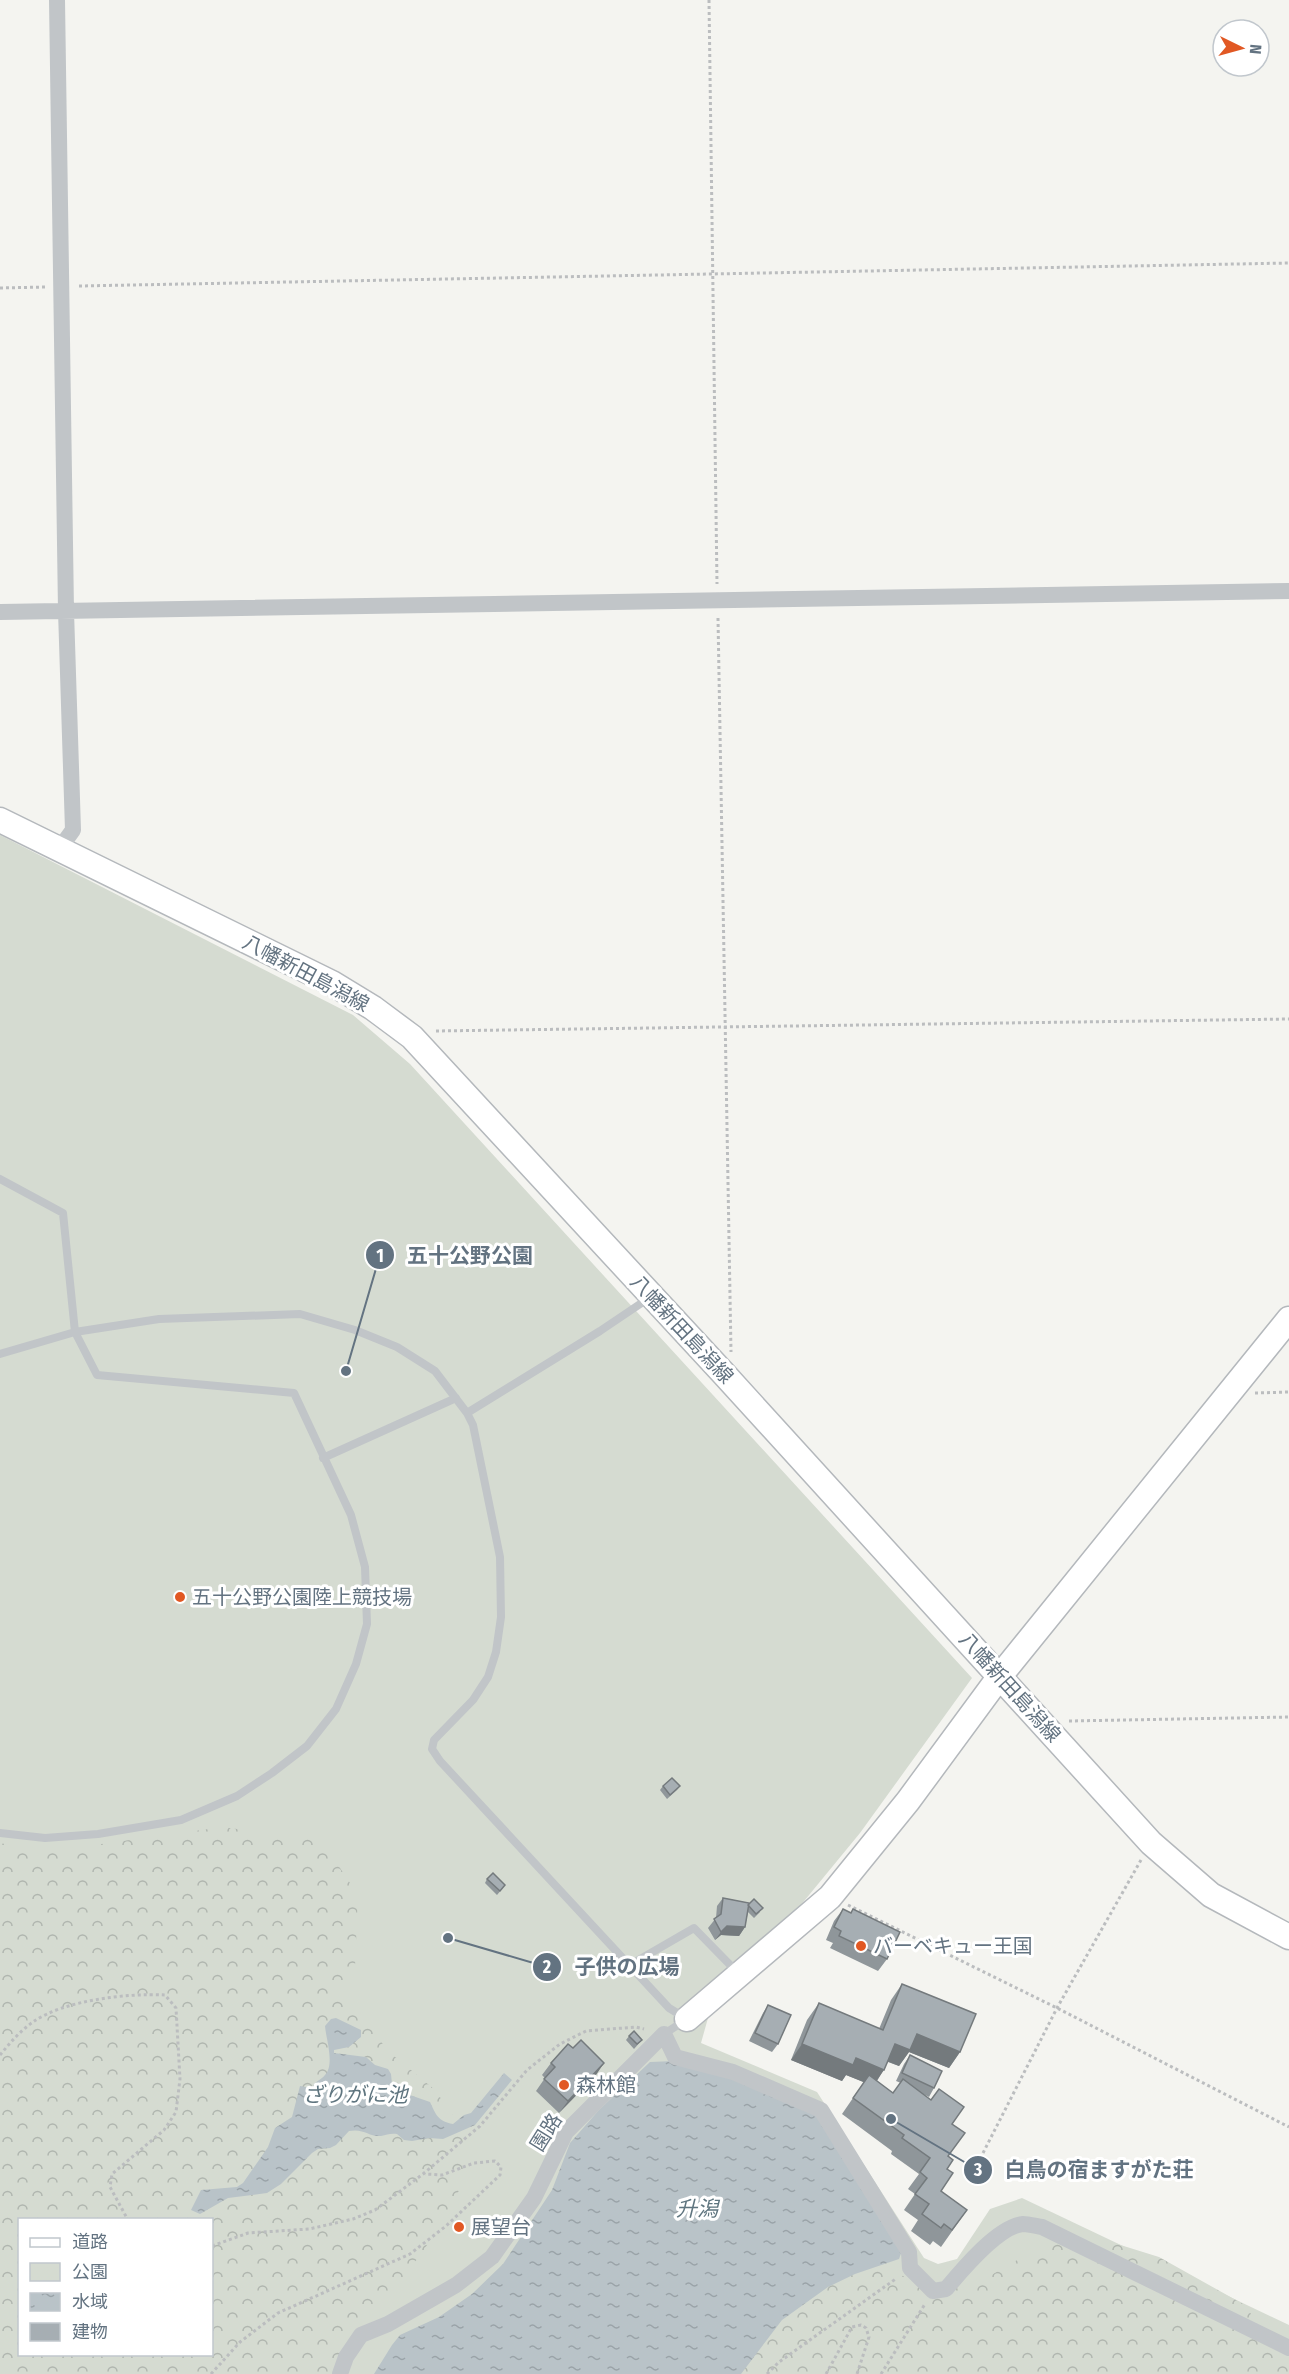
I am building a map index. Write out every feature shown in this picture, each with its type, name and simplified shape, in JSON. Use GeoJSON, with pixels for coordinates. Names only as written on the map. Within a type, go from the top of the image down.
{"type":"FeatureCollection","features":[{"type":"Feature","properties":{"kind":"main road","name":"八幡新田島潟線"},"geometry":{"type":"LineString","coordinates":[[0,820],[332,984],[372,1008],[412,1037],[724,1374],[1151,1843],[1210,1895],[1289,1937]]}},
{"type":"Feature","properties":{"kind":"main road"},"geometry":{"type":"LineString","coordinates":[[687,2019],[830,1897],[908,1801],[1000,1676],[1289,1319]]}},
{"type":"Feature","properties":{"kind":"street"},"geometry":{"type":"LineString","coordinates":[[57,0],[66,611],[73,830],[60,848]]}},
{"type":"Feature","properties":{"kind":"street"},"geometry":{"type":"LineString","coordinates":[[0,612],[1289,591]]}},
{"type":"Feature","properties":{"kind":"street"},"geometry":{"type":"LineString","coordinates":[[664,2034],[675,2057],[733,2072],[821,2110],[909,2252],[910,2268],[933,2291],[946,2289],[975,2256],[1001,2234],[1021,2224],[1042,2227],[1289,2348]]}},
{"type":"Feature","properties":{"kind":"street","name":"園路"},"geometry":{"type":"LineString","coordinates":[[340,2374],[346,2357],[361,2336],[388,2324],[456,2285],[492,2257],[534,2198],[566,2132],[664,2034]]}},
{"type":"Feature","properties":{"kind":"lane"},"geometry":{"type":"LineString","coordinates":[[0,1179],[63,1214],[75,1332],[97,1375],[294,1394],[351,1515],[365,1567],[367,1624],[356,1664],[336,1709],[307,1746],[237,1796],[181,1820],[98,1834],[45,1838],[0,1833]]}},
{"type":"Feature","properties":{"kind":"lane"},"geometry":{"type":"LineString","coordinates":[[467,1413],[652,1296]]}},
{"type":"Feature","properties":{"kind":"lane"},"geometry":{"type":"LineString","coordinates":[[0,1354],[75,1332],[159,1319],[300,1314],[355,1330],[397,1347],[435,1371],[467,1413],[473,1425],[500,1557],[501,1617],[496,1652],[488,1677],[473,1700],[434,1740],[432,1749],[440,1761],[669,2008],[687,2019],[664,2034]]}},
{"type":"Feature","properties":{"kind":"lane"},"geometry":{"type":"LineString","coordinates":[[323,1458],[456,1398]]}},
{"type":"Feature","properties":{"kind":"lane"},"geometry":{"type":"LineString","coordinates":[[630,1965],[694,1928],[740,1974]]}},
{"type":"Feature","properties":{"kind":"path"},"geometry":{"type":"LineString","coordinates":[[709,0],[717,600],[732,1352],[724,1374]]}},
{"type":"Feature","properties":{"kind":"path"},"geometry":{"type":"LineString","coordinates":[[0,288],[714,272],[1289,263]]}},
{"type":"Feature","properties":{"kind":"path"},"geometry":{"type":"LineString","coordinates":[[412,1037],[436,1031],[1289,1019]]}},
{"type":"Feature","properties":{"kind":"path"},"geometry":{"type":"LineString","coordinates":[[1230,1394],[1289,1392]]}},
{"type":"Feature","properties":{"kind":"path"},"geometry":{"type":"LineString","coordinates":[[1047,1727],[1068,1721],[1289,1718]]}},
{"type":"Feature","properties":{"kind":"path"},"geometry":{"type":"LineString","coordinates":[[983,2153],[1058,2008],[1151,1843]]}},
{"type":"Feature","properties":{"kind":"path"},"geometry":{"type":"LineString","coordinates":[[830,1897],[1058,2008],[1289,2127]]}},
{"type":"Feature","properties":{"kind":"path"},"geometry":{"type":"LineString","coordinates":[[0,2055],[18,2033],[35,2020],[66,2007],[100,2000],[165,1995],[176,2008],[180,2079],[176,2112],[164,2130],[112,2174],[110,2187],[127,2218]]}},
{"type":"Feature","properties":{"kind":"path"},"geometry":{"type":"LineString","coordinates":[[213,2246],[248,2234],[309,2229],[352,2220],[375,2210],[423,2174],[480,2126],[527,2070],[560,2044],[586,2031],[636,2027],[664,2034]]}},
{"type":"Feature","properties":{"kind":"path"},"geometry":{"type":"LineString","coordinates":[[211,2374],[240,2342],[278,2313],[410,2254],[446,2226],[500,2175],[501,2167],[495,2161],[474,2163],[442,2175],[423,2174]]}},
{"type":"Feature","properties":{"kind":"path"},"geometry":{"type":"LineString","coordinates":[[767,2374],[779,2362],[910,2268]]}},
{"type":"Feature","properties":{"kind":"path"},"geometry":{"type":"LineString","coordinates":[[881,2374],[933,2291]]}},
{"type":"Feature","properties":{"kind":"path"},"geometry":{"type":"LineString","coordinates":[[826,2374],[852,2327],[861,2325],[866,2328],[869,2337],[857,2374]]}},
{"type":"Feature","properties":{"kind":"green space"},"geometry":{"type":"Polygon","coordinates":[[[0,835],[353,1015],[410,1064],[972,1678],[860,1833],[708,2018],[701,2043],[817,2092],[924,2258],[938,2264],[957,2259],[990,2209],[1022,2198],[1289,2325],[1289,2374],[0,2374],[0,835]]]}},
{"type":"Feature","properties":{"kind":"green space"},"geometry":{"type":"Polygon","coordinates":[[[223,1827],[322,1841],[358,1895],[355,1967],[344,1992],[388,2051],[435,2090],[467,2136],[464,2182],[424,2250],[330,2374],[0,2374],[0,1843],[44,1852],[223,1827]]]}},
{"type":"Feature","properties":{"kind":"green space"},"geometry":{"type":"Polygon","coordinates":[[[1055,2238],[1098,2238],[1159,2257],[1243,2304],[1281,2351],[1289,2367],[1289,2374],[711,2374],[795,2311],[851,2265],[880,2267],[923,2284],[969,2288],[1055,2238]]]}},
{"type":"Feature","properties":{"kind":"water","name":"ざりがに池"},"geometry":{"type":"Polygon","coordinates":[[[336,2018],[361,2030],[361,2037],[349,2047],[334,2050],[334,2053],[366,2057],[375,2065],[388,2069],[392,2084],[404,2093],[430,2102],[438,2117],[448,2123],[453,2124],[464,2115],[471,2113],[504,2073],[512,2080],[475,2125],[443,2139],[429,2138],[412,2141],[404,2140],[397,2134],[377,2136],[349,2131],[336,2145],[318,2149],[312,2153],[281,2184],[267,2193],[228,2198],[200,2214],[191,2210],[201,2190],[237,2187],[243,2183],[268,2147],[275,2128],[292,2117],[300,2086],[312,2088],[325,2075],[330,2058],[325,2026],[331,2019],[336,2018]]]}},
{"type":"Feature","properties":{"kind":"water","name":"升潟"},"geometry":{"type":"Polygon","coordinates":[[[675,2061],[720,2067],[816,2111],[904,2245],[899,2259],[855,2274],[828,2287],[782,2320],[741,2374],[374,2374],[400,2335],[439,2317],[472,2294],[503,2264],[552,2190],[570,2143],[599,2110],[650,2062],[675,2061]]]}},
{"type":"Feature","properties":{"kind":"building"},"geometry":{"type":"Polygon","coordinates":[[[672,1778],[680,1786],[670,1795],[663,1786],[672,1778]]]}},
{"type":"Feature","properties":{"kind":"building"},"geometry":{"type":"Polygon","coordinates":[[[493,1873],[505,1885],[500,1891],[487,1879],[493,1873]]]}},
{"type":"Feature","properties":{"kind":"building"},"geometry":{"type":"Polygon","coordinates":[[[723,1898],[749,1903],[745,1927],[727,1926],[721,1932],[714,1919],[721,1914],[723,1898]]]}},
{"type":"Feature","properties":{"kind":"building"},"geometry":{"type":"Polygon","coordinates":[[[754,1899],[763,1908],[756,1914],[748,1905],[754,1899]]]}},
{"type":"Feature","properties":{"kind":"building"},"geometry":{"type":"Polygon","coordinates":[[[843,1909],[851,1913],[853,1909],[900,1932],[887,1959],[839,1936],[841,1931],[834,1927],[843,1909]]]}},
{"type":"Feature","properties":{"kind":"building"},"geometry":{"type":"Polygon","coordinates":[[[902,1984],[976,2014],[960,2052],[917,2034],[910,2050],[895,2044],[884,2070],[856,2058],[853,2065],[802,2044],[819,2003],[883,2030],[902,1984]]]}},
{"type":"Feature","properties":{"kind":"building"},"geometry":{"type":"Polygon","coordinates":[[[768,2005],[791,2015],[778,2044],[755,2033],[768,2005]]]}},
{"type":"Feature","properties":{"kind":"building"},"geometry":{"type":"Polygon","coordinates":[[[634,2031],[642,2040],[637,2044],[629,2036],[634,2031]]]}},
{"type":"Feature","properties":{"kind":"building","name":"森林館"},"geometry":{"type":"Polygon","coordinates":[[[581,2040],[604,2063],[568,2101],[544,2079],[555,2067],[551,2063],[568,2044],[573,2048],[581,2040]]]}},
{"type":"Feature","properties":{"kind":"building"},"geometry":{"type":"Polygon","coordinates":[[[910,2055],[942,2071],[934,2088],[902,2073],[910,2055]]]}},
{"type":"Feature","properties":{"kind":"building"},"geometry":{"type":"Polygon","coordinates":[[[869,2075],[893,2093],[903,2079],[931,2100],[939,2089],[964,2107],[952,2124],[965,2133],[948,2156],[953,2160],[947,2169],[953,2173],[941,2191],[967,2210],[952,2230],[944,2224],[941,2228],[922,2214],[929,2204],[915,2194],[927,2178],[920,2172],[930,2158],[902,2138],[904,2135],[853,2098],[869,2075]]]}},
{"type":"Feature","properties":{"kind":"place","name":"五十公野公園"},"geometry":{"type":"Point","coordinates":[346,1371]}},
{"type":"Feature","properties":{"kind":"place","name":"五十公野公園陸上競技場"},"geometry":{"type":"Point","coordinates":[180,1597]}},
{"type":"Feature","properties":{"kind":"place","name":"子供の広場"},"geometry":{"type":"Point","coordinates":[448,1938]}},
{"type":"Feature","properties":{"kind":"place","name":"バーベキュー王国"},"geometry":{"type":"Point","coordinates":[861,1946]}},
{"type":"Feature","properties":{"kind":"place","name":"森林館"},"geometry":{"type":"Point","coordinates":[564,2085]}},
{"type":"Feature","properties":{"kind":"place","name":"白鳥の宿ますがた荘"},"geometry":{"type":"Point","coordinates":[891,2119]}},
{"type":"Feature","properties":{"kind":"place","name":"展望台"},"geometry":{"type":"Point","coordinates":[459,2227]}}]}
